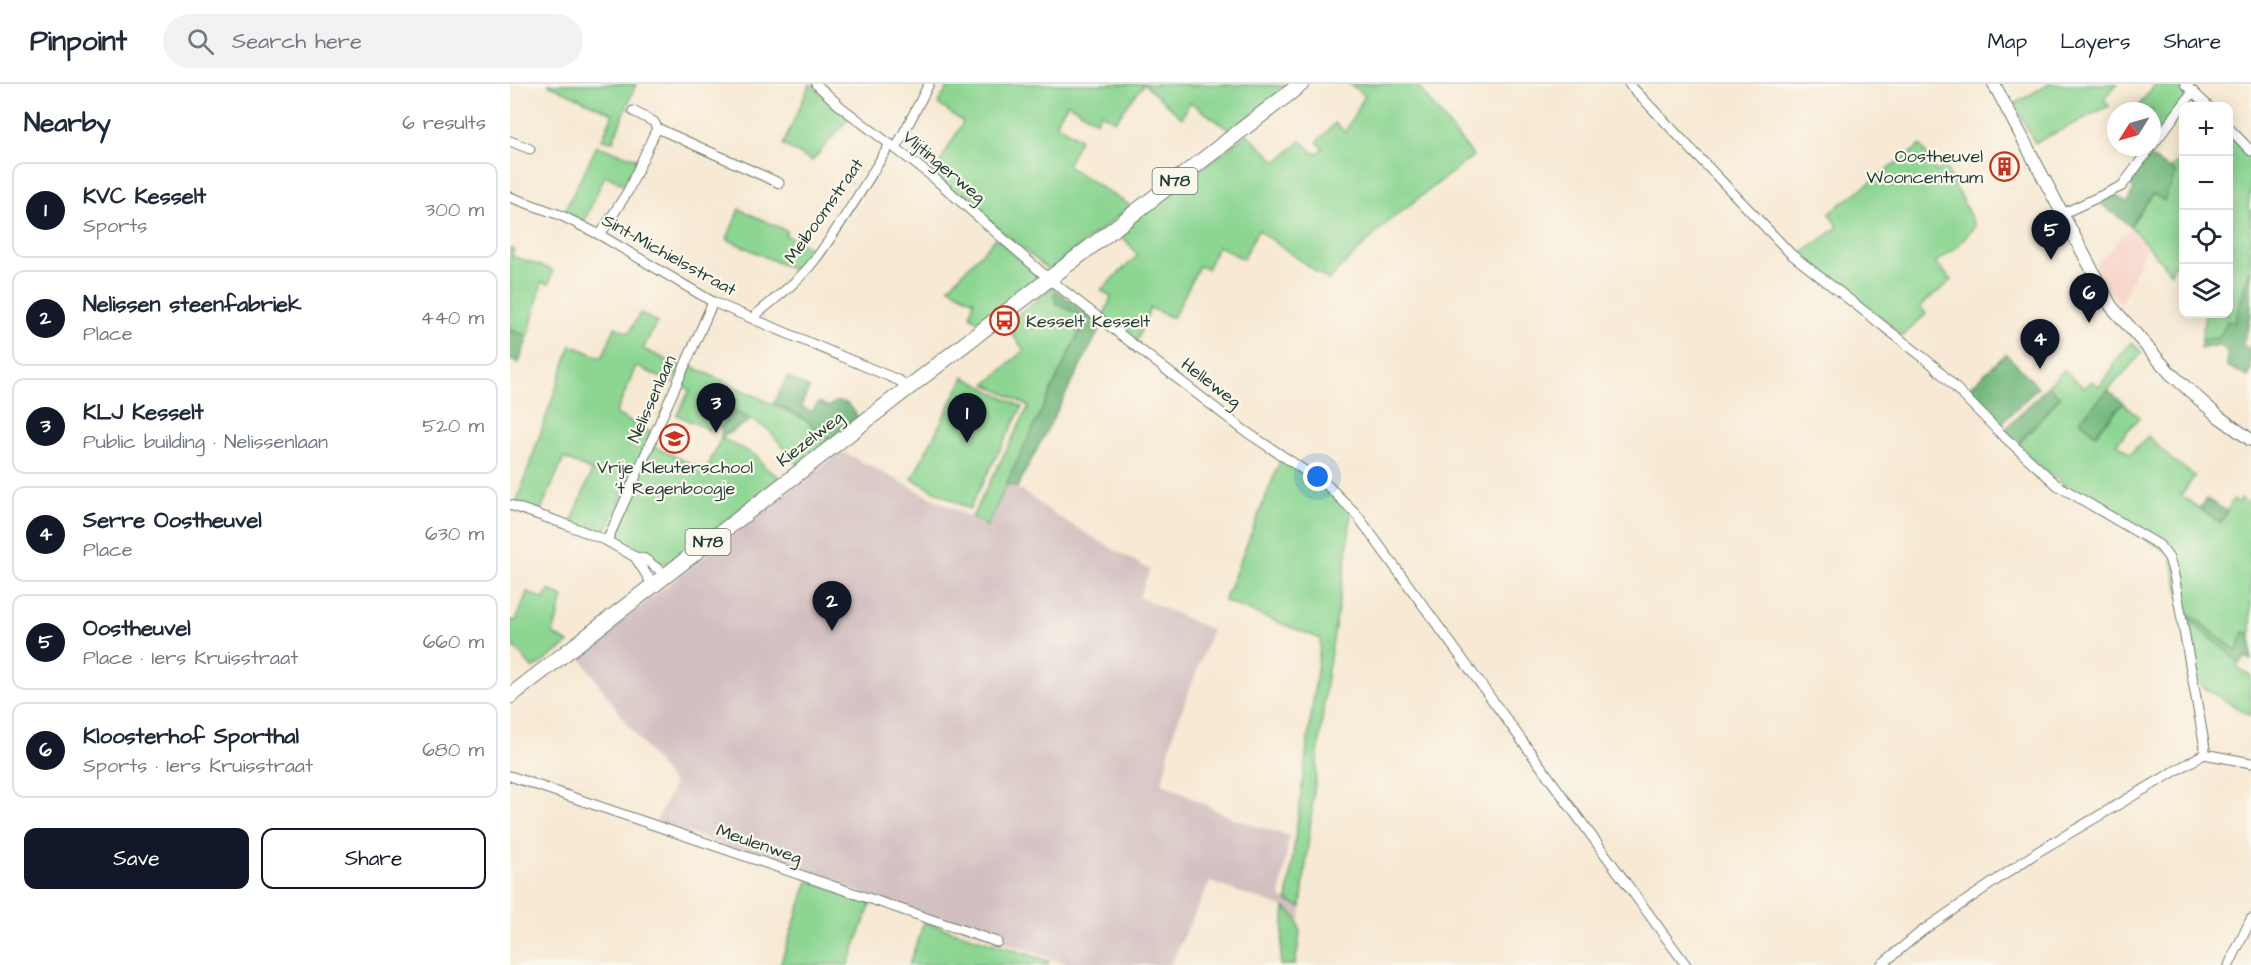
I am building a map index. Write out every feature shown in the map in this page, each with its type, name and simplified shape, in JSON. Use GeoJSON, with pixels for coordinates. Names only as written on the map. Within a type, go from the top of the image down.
{"type":"FeatureCollection","features":[{"type":"Feature","properties":{"kind":"main road","name":"N78"},"geometry":{"type":"LineString","coordinates":[[1049,279],[1301,84]]}},
{"type":"Feature","properties":{"kind":"main road","name":"Kiezelweg"},"geometry":{"type":"LineString","coordinates":[[510,696],[1049,279]]}},
{"type":"Feature","properties":{"kind":"street","name":"Vlijtingerweg"},"geometry":{"type":"LineString","coordinates":[[816,84],[841,107],[893,146],[1049,279]]}},
{"type":"Feature","properties":{"kind":"street","name":"Meiboomstraat"},"geometry":{"type":"LineString","coordinates":[[752,318],[813,262],[893,146],[929,84]]}},
{"type":"Feature","properties":{"kind":"street"},"geometry":{"type":"LineString","coordinates":[[1629,84],[1791,254],[1933,365],[1999,432],[2057,485],[2148,539],[2164,551],[2169,558],[2174,575],[2205,748],[2204,754]]}},
{"type":"Feature","properties":{"kind":"street"},"geometry":{"type":"LineString","coordinates":[[1994,84],[2111,306],[2170,373],[2219,417],[2251,440]]}},
{"type":"Feature","properties":{"kind":"street"},"geometry":{"type":"LineString","coordinates":[[2185,84],[2204,102]]}},
{"type":"Feature","properties":{"kind":"street"},"geometry":{"type":"LineString","coordinates":[[2161,134],[2193,92]]}},
{"type":"Feature","properties":{"kind":"street"},"geometry":{"type":"LineString","coordinates":[[633,111],[654,122],[657,128],[779,183]]}},
{"type":"Feature","properties":{"kind":"street"},"geometry":{"type":"LineString","coordinates":[[600,235],[627,191],[657,128]]}},
{"type":"Feature","properties":{"kind":"street"},"geometry":{"type":"LineString","coordinates":[[2233,131],[2251,151]]}},
{"type":"Feature","properties":{"kind":"street"},"geometry":{"type":"LineString","coordinates":[[510,141],[530,149]]}},
{"type":"Feature","properties":{"kind":"street"},"geometry":{"type":"LineString","coordinates":[[2062,214],[2122,186],[2144,156]]}},
{"type":"Feature","properties":{"kind":"street","name":"Sint-Michielsstraat"},"geometry":{"type":"LineString","coordinates":[[510,197],[560,215],[600,235],[713,302],[900,381],[907,389]]}},
{"type":"Feature","properties":{"kind":"street","name":"Helleweg"},"geometry":{"type":"LineString","coordinates":[[1049,279],[1245,431],[1328,486],[1354,511],[1686,965]]}},
{"type":"Feature","properties":{"kind":"street","name":"Nelissenlaan"},"geometry":{"type":"LineString","coordinates":[[607,541],[713,302]]}},
{"type":"Feature","properties":{"kind":"street"},"geometry":{"type":"LineString","coordinates":[[510,505],[607,541],[645,559],[666,575]]}},
{"type":"Feature","properties":{"kind":"street"},"geometry":{"type":"LineString","coordinates":[[635,556],[653,585]]}},
{"type":"Feature","properties":{"kind":"street"},"geometry":{"type":"LineString","coordinates":[[1881,965],[1922,930],[2039,851],[2204,754],[2251,764]]}},
{"type":"Feature","properties":{"kind":"street","name":"Meulenweg"},"geometry":{"type":"LineString","coordinates":[[510,776],[997,942]]}},
{"type":"Feature","properties":{"kind":"street"},"geometry":{"type":"LineString","coordinates":[[2229,965],[2251,918]]}},
{"type":"Feature","properties":{"kind":"shaded area"},"geometry":{"type":"Polygon","coordinates":[[[2129,229],[2146,247],[2120,304],[2107,288],[2095,265],[2129,229]]]}},
{"type":"Feature","properties":{"kind":"shaded area"},"geometry":{"type":"Polygon","coordinates":[[[841,451],[987,526],[1006,484],[1017,487],[1060,518],[1150,570],[1139,597],[1212,630],[1174,731],[1162,783],[1234,819],[1289,836],[1280,897],[1301,907],[1300,922],[1294,913],[1285,908],[1210,882],[1170,965],[1070,965],[656,822],[674,785],[578,654],[841,451]]]}},
{"type":"Feature","properties":{"kind":"green space"},"geometry":{"type":"Polygon","coordinates":[[[548,84],[636,84],[613,141],[602,140],[613,114],[548,84]]]}},
{"type":"Feature","properties":{"kind":"green space"},"geometry":{"type":"Polygon","coordinates":[[[810,84],[849,118],[812,161],[783,145],[810,84]]]}},
{"type":"Feature","properties":{"kind":"green space"},"geometry":{"type":"Polygon","coordinates":[[[941,84],[1144,84],[1115,121],[1101,113],[1096,121],[1068,103],[1055,123],[1080,139],[1067,166],[1131,206],[1049,270],[933,174],[963,122],[938,104],[948,87],[941,84]]]}},
{"type":"Feature","properties":{"kind":"green space"},"geometry":{"type":"Polygon","coordinates":[[[1144,84],[1187,84],[1193,87],[1195,84],[1290,86],[1231,131],[1190,102],[1182,118],[1144,84]]]}},
{"type":"Feature","properties":{"kind":"green space"},"geometry":{"type":"Polygon","coordinates":[[[1349,84],[1416,84],[1473,156],[1389,221],[1328,280],[1258,230],[1243,259],[1218,246],[1207,269],[1199,266],[1173,318],[1150,308],[1136,343],[1103,318],[1111,297],[1101,290],[1138,255],[1119,232],[1247,134],[1277,162],[1301,141],[1316,154],[1323,148],[1317,142],[1335,123],[1345,132],[1365,95],[1349,84]]]}},
{"type":"Feature","properties":{"kind":"green space"},"geometry":{"type":"Polygon","coordinates":[[[2049,84],[2117,84],[2104,99],[2107,107],[2035,143],[2014,104],[2049,84]]]}},
{"type":"Feature","properties":{"kind":"green space"},"geometry":{"type":"Polygon","coordinates":[[[2156,84],[2181,84],[2190,92],[2182,102],[2179,102],[2179,106],[2161,130],[2161,102],[2141,102],[2156,84]]]}},
{"type":"Feature","properties":{"kind":"green space"},"geometry":{"type":"Polygon","coordinates":[[[2233,136],[2251,156],[2248,208],[2251,211],[2251,273],[2249,273],[2235,323],[2228,320],[2220,338],[2202,338],[2204,318],[2233,318],[2233,136]]]}},
{"type":"Feature","properties":{"kind":"green space"},"geometry":{"type":"Polygon","coordinates":[[[1921,145],[1936,172],[1945,166],[1975,226],[1958,246],[1935,263],[1952,280],[1920,306],[1926,314],[1903,336],[1863,303],[1798,256],[1838,227],[1829,213],[1921,145]]]}},
{"type":"Feature","properties":{"kind":"green space"},"geometry":{"type":"Polygon","coordinates":[[[597,146],[638,159],[626,186],[605,175],[584,222],[564,212],[597,146]]]}},
{"type":"Feature","properties":{"kind":"green space"},"geometry":{"type":"Polygon","coordinates":[[[2145,156],[2176,173],[2164,201],[2153,194],[2130,226],[2098,201],[2114,194],[2127,203],[2134,189],[2130,186],[2145,156]]]}},
{"type":"Feature","properties":{"kind":"green space"},"geometry":{"type":"Polygon","coordinates":[[[2179,160],[2179,266],[2174,264],[2171,273],[2130,226],[2153,194],[2164,200],[2176,173],[2170,169],[2179,160]]]}},
{"type":"Feature","properties":{"kind":"green space"},"geometry":{"type":"Polygon","coordinates":[[[739,209],[787,231],[785,235],[817,251],[798,272],[727,239],[739,209]]]}},
{"type":"Feature","properties":{"kind":"green space"},"geometry":{"type":"Polygon","coordinates":[[[996,238],[1038,274],[1038,279],[982,323],[970,316],[974,301],[949,288],[996,238]]]}},
{"type":"Feature","properties":{"kind":"green space"},"geometry":{"type":"Polygon","coordinates":[[[510,248],[514,250],[512,256],[553,270],[549,284],[542,282],[528,336],[510,330],[510,248]]]}},
{"type":"Feature","properties":{"kind":"green space"},"geometry":{"type":"Polygon","coordinates":[[[2249,272],[2251,273],[2251,315],[2242,345],[2251,350],[2251,371],[2248,377],[2227,366],[2227,351],[2219,345],[2200,349],[2202,338],[2219,338],[2228,320],[2235,322],[2249,272]]]}},
{"type":"Feature","properties":{"kind":"green space"},"geometry":{"type":"Polygon","coordinates":[[[1052,288],[1057,291],[1054,295],[1057,304],[1086,318],[987,526],[972,517],[1029,406],[986,384],[1024,350],[1005,325],[1052,288]]]}},
{"type":"Feature","properties":{"kind":"green space"},"geometry":{"type":"Polygon","coordinates":[[[1057,291],[1102,325],[1017,487],[1006,484],[1086,318],[1057,304],[1054,294],[1057,291]]]}},
{"type":"Feature","properties":{"kind":"green space"},"geometry":{"type":"Polygon","coordinates":[[[640,313],[657,322],[643,349],[680,366],[672,383],[636,366],[616,414],[652,433],[608,527],[603,532],[597,532],[571,523],[592,471],[564,458],[540,512],[516,504],[571,345],[602,358],[615,327],[629,333],[640,313]]]}},
{"type":"Feature","properties":{"kind":"green space"},"geometry":{"type":"Polygon","coordinates":[[[510,330],[528,336],[519,363],[510,360],[510,330]]]}},
{"type":"Feature","properties":{"kind":"green space"},"geometry":{"type":"Polygon","coordinates":[[[2132,342],[2142,353],[2080,421],[2096,434],[2123,403],[2139,417],[2117,443],[2130,454],[2148,436],[2171,459],[2195,476],[2181,495],[2220,523],[2233,500],[2239,503],[2241,498],[2251,505],[2251,634],[2244,633],[2238,652],[2183,609],[2170,554],[2064,485],[2017,446],[2060,397],[2048,386],[2064,370],[2084,388],[2092,381],[2099,387],[2114,367],[2112,365],[2132,342]]]}},
{"type":"Feature","properties":{"kind":"green space"},"geometry":{"type":"Polygon","coordinates":[[[2006,354],[2038,387],[2000,425],[1966,391],[2006,354]]]}},
{"type":"Feature","properties":{"kind":"green space"},"geometry":{"type":"Polygon","coordinates":[[[689,365],[804,419],[830,440],[798,465],[768,429],[734,410],[725,429],[712,424],[709,430],[677,415],[690,390],[681,385],[689,365]]]}},
{"type":"Feature","properties":{"kind":"green space"},"geometry":{"type":"Polygon","coordinates":[[[787,377],[809,388],[801,406],[811,412],[819,402],[828,407],[833,403],[841,402],[849,405],[858,418],[830,440],[804,419],[774,403],[787,377]]]}},
{"type":"Feature","properties":{"kind":"green space"},"geometry":{"type":"Polygon","coordinates":[[[964,377],[1022,407],[969,509],[912,479],[964,377]]]}},
{"type":"Feature","properties":{"kind":"green space"},"geometry":{"type":"Polygon","coordinates":[[[2048,386],[2060,396],[2017,446],[2003,432],[2048,386]]]}},
{"type":"Feature","properties":{"kind":"green space"},"geometry":{"type":"Polygon","coordinates":[[[2108,390],[2123,403],[2095,434],[2080,420],[2108,390]]]}},
{"type":"Feature","properties":{"kind":"green space"},"geometry":{"type":"Polygon","coordinates":[[[731,409],[751,420],[721,438],[722,428],[731,409]]]}},
{"type":"Feature","properties":{"kind":"green space"},"geometry":{"type":"Polygon","coordinates":[[[721,438],[757,456],[765,468],[781,478],[672,563],[652,560],[618,542],[615,534],[653,446],[706,471],[721,438]]]}},
{"type":"Feature","properties":{"kind":"green space"},"geometry":{"type":"Polygon","coordinates":[[[1281,459],[1331,492],[1351,511],[1347,554],[1327,676],[1301,907],[1287,901],[1321,639],[1224,601],[1281,459]]]}},
{"type":"Feature","properties":{"kind":"green space"},"geometry":{"type":"Polygon","coordinates":[[[2206,499],[2227,511],[2221,523],[2200,508],[2206,499]]]}},
{"type":"Feature","properties":{"kind":"green space"},"geometry":{"type":"Polygon","coordinates":[[[549,590],[563,597],[553,634],[569,643],[533,669],[510,642],[510,620],[516,621],[527,592],[544,599],[549,590]]]}},
{"type":"Feature","properties":{"kind":"green space"},"geometry":{"type":"Polygon","coordinates":[[[2183,609],[2237,651],[2244,632],[2251,634],[2251,660],[2246,658],[2240,663],[2184,615],[2183,609]]]}},
{"type":"Feature","properties":{"kind":"green space"},"geometry":{"type":"Polygon","coordinates":[[[2184,615],[2240,663],[2237,667],[2251,676],[2249,695],[2251,696],[2251,716],[2196,683],[2184,615]]]}},
{"type":"Feature","properties":{"kind":"green space"},"geometry":{"type":"Polygon","coordinates":[[[808,881],[871,903],[848,965],[780,965],[808,881]]]}},
{"type":"Feature","properties":{"kind":"green space"},"geometry":{"type":"Polygon","coordinates":[[[1285,908],[1297,919],[1299,926],[1295,965],[1280,965],[1285,908]]]}},
{"type":"Feature","properties":{"kind":"green space"},"geometry":{"type":"Polygon","coordinates":[[[924,922],[1049,961],[1048,965],[909,965],[924,922]]]}},
{"type":"Feature","properties":{"kind":"place","name":"Oostheuvel Wooncentrum"},"geometry":{"type":"Point","coordinates":[2004,166]}},
{"type":"Feature","properties":{"kind":"place","name":"Oostheuvel"},"geometry":{"type":"Point","coordinates":[2051,260]}},
{"type":"Feature","properties":{"kind":"place","name":"Kesselt Kesselt"},"geometry":{"type":"Point","coordinates":[1005,321]}},
{"type":"Feature","properties":{"kind":"place","name":"Kloosterhof Sporthal"},"geometry":{"type":"Point","coordinates":[2089,323]}},
{"type":"Feature","properties":{"kind":"place","name":"Serre Oostheuvel"},"geometry":{"type":"Point","coordinates":[2040,369]}},
{"type":"Feature","properties":{"kind":"place","name":"KLJ Kesselt"},"geometry":{"type":"Point","coordinates":[716,433]}},
{"type":"Feature","properties":{"kind":"place","name":"Vrije Kleuterschool 't Regenboogje"},"geometry":{"type":"Point","coordinates":[675,438]}},
{"type":"Feature","properties":{"kind":"place","name":"KVC Kesselt"},"geometry":{"type":"Point","coordinates":[967,443]}},
{"type":"Feature","properties":{"kind":"place","name":"Nelissen steenfabriek"},"geometry":{"type":"Point","coordinates":[832,631]}}]}
